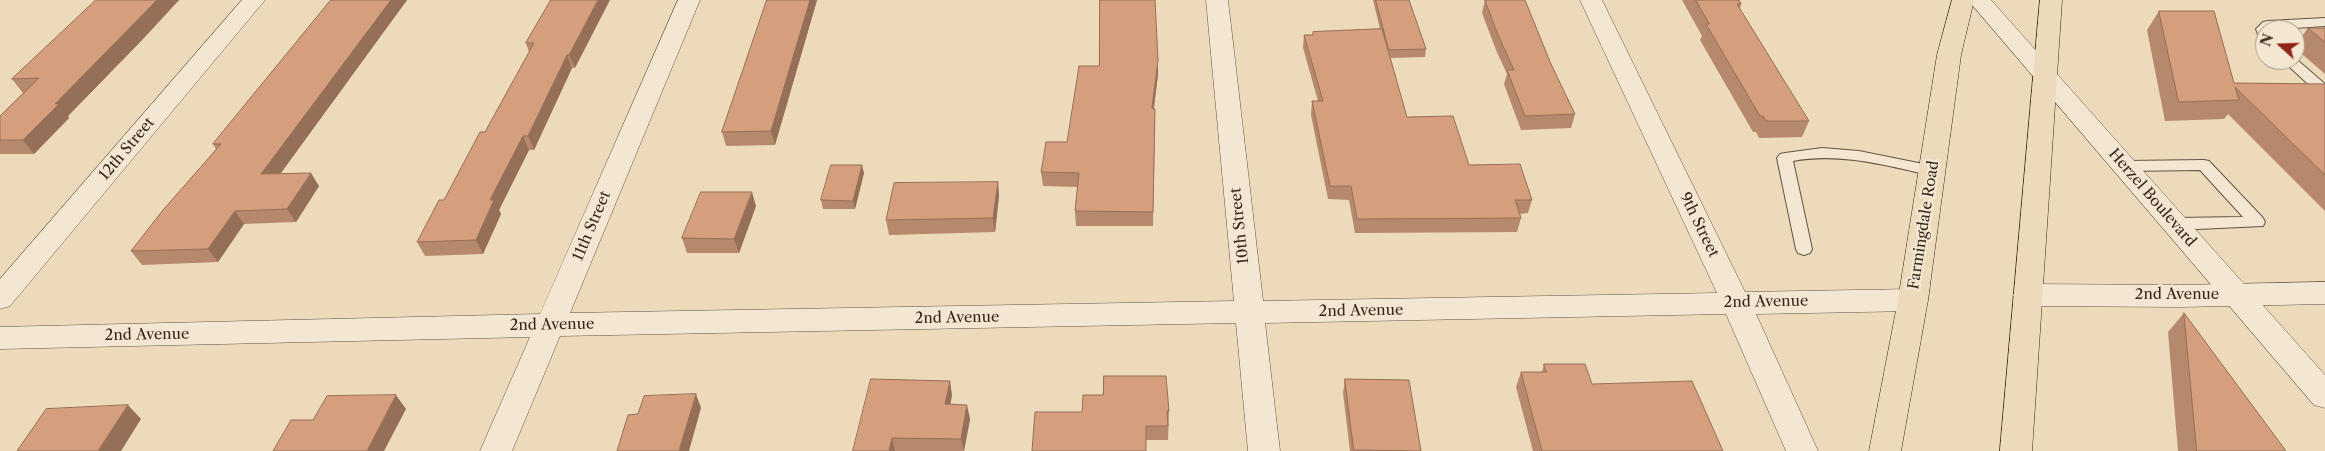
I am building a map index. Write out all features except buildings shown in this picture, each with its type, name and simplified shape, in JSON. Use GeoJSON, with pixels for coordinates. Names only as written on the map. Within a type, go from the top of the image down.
{"type":"FeatureCollection","features":[{"type":"Feature","properties":{"kind":"main road","name":"Farmingdale Road"},"geometry":{"type":"LineString","coordinates":[[1885,451],[1913,300],[1949,55],[1963,0]]}},
{"type":"Feature","properties":{"kind":"main road"},"geometry":{"type":"LineString","coordinates":[[2016,451],[2051,0]]}},
{"type":"Feature","properties":{"kind":"street","name":"12th Street"},"geometry":{"type":"LineString","coordinates":[[0,298],[254,0]]}},
{"type":"Feature","properties":{"kind":"street","name":"11th Street"},"geometry":{"type":"LineString","coordinates":[[496,451],[689,0]]}},
{"type":"Feature","properties":{"kind":"street","name":"10th Street"},"geometry":{"type":"LineString","coordinates":[[1217,0],[1248,313],[1264,451]]}},
{"type":"Feature","properties":{"kind":"street","name":"9th Street"},"geometry":{"type":"LineString","coordinates":[[1591,0],[1736,303],[1802,451]]}},
{"type":"Feature","properties":{"kind":"street","name":"Herzel Boulevard"},"geometry":{"type":"LineString","coordinates":[[1979,0],[2325,396]]}},
{"type":"Feature","properties":{"kind":"street","name":"2nd Avenue"},"geometry":{"type":"LineString","coordinates":[[2028,295],[2325,293]]}},
{"type":"Feature","properties":{"kind":"street","name":"2nd Avenue"},"geometry":{"type":"LineString","coordinates":[[0,338],[550,325],[1913,300]]}},
{"type":"Feature","properties":{"kind":"lane"},"geometry":{"type":"LineString","coordinates":[[2305,23],[2325,22]]}},
{"type":"Feature","properties":{"kind":"lane"},"geometry":{"type":"LineString","coordinates":[[2300,70],[2325,92]]}},
{"type":"Feature","properties":{"kind":"lane"},"geometry":{"type":"LineString","coordinates":[[1804,249],[1785,158],[1803,153],[1858,155],[1933,171]]}},
{"type":"Feature","properties":{"kind":"lane"},"geometry":{"type":"LineString","coordinates":[[2125,166],[2204,165],[2257,222],[2176,224]]}}]}
